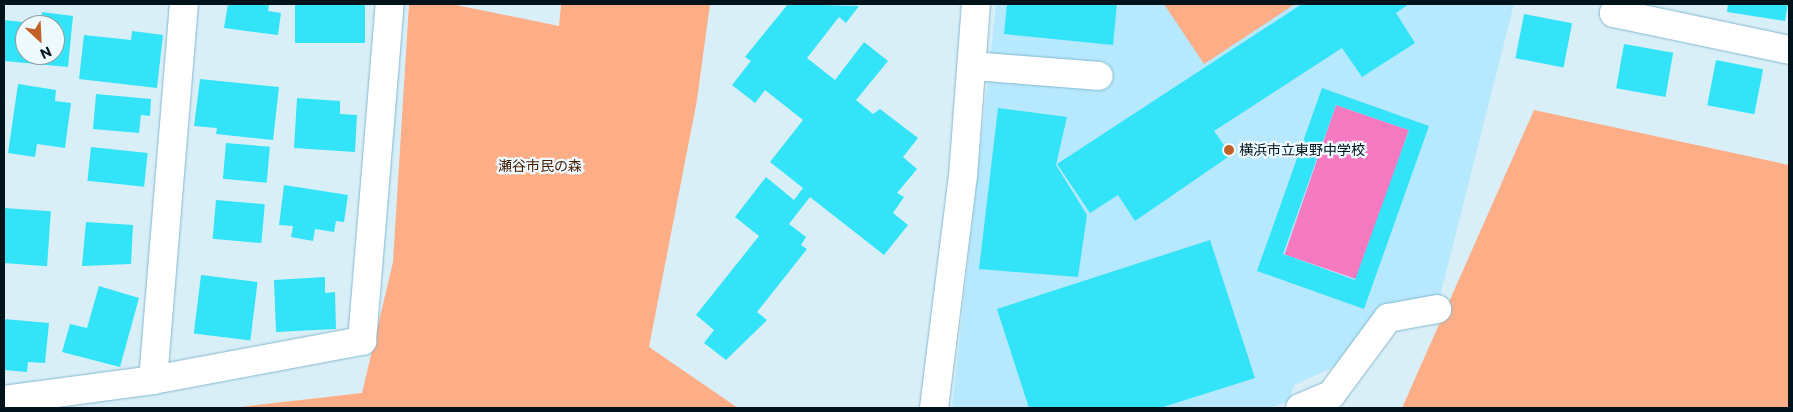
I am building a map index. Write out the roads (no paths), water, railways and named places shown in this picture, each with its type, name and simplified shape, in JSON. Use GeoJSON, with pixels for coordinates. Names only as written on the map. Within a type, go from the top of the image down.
{"type":"FeatureCollection","features":[{"type":"Feature","properties":{"kind":"street"},"geometry":{"type":"LineString","coordinates":[[153,380],[184,4]]}},
{"type":"Feature","properties":{"kind":"street"},"geometry":{"type":"LineString","coordinates":[[4,400],[153,380],[362,341],[390,4]]}},
{"type":"Feature","properties":{"kind":"street"},"geometry":{"type":"LineString","coordinates":[[934,408],[963,176],[976,4]]}},
{"type":"Feature","properties":{"kind":"street"},"geometry":{"type":"LineString","coordinates":[[1618,4],[1614,13],[1789,50]]}},
{"type":"Feature","properties":{"kind":"street"},"geometry":{"type":"LineString","coordinates":[[972,66],[1099,76]]}},
{"type":"Feature","properties":{"kind":"street"},"geometry":{"type":"LineString","coordinates":[[1300,408],[1331,395],[1388,318],[1437,309]]}},
{"type":"Feature","properties":{"kind":"place","name":"横浜市立東野中学校"},"geometry":{"type":"Point","coordinates":[1229,150]}},
{"type":"Feature","properties":{"kind":"park label","name":"瀬谷市民の森"},"geometry":{"type":"Point","coordinates":[540,166]}}]}
